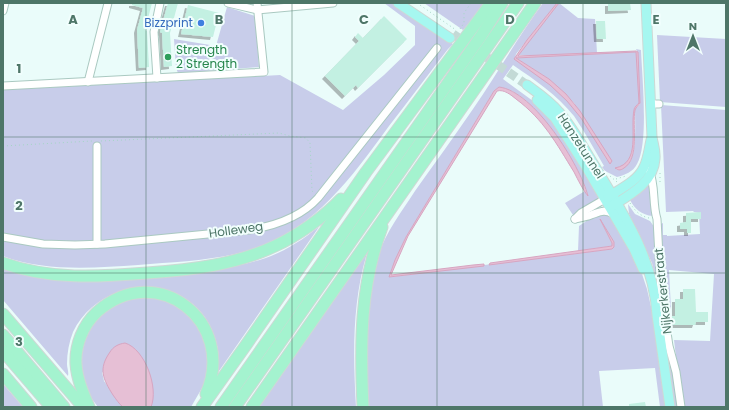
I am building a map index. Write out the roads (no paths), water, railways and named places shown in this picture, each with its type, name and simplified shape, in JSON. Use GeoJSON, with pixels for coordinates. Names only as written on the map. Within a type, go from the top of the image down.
{"type":"FeatureCollection","features":[{"type":"Feature","properties":{"kind":"highway"},"geometry":{"type":"LineString","coordinates":[[200,407],[251,339],[366,172],[491,3]]}},
{"type":"Feature","properties":{"kind":"highway"},"geometry":{"type":"LineString","coordinates":[[221,407],[481,36],[502,3]]}},
{"type":"Feature","properties":{"kind":"highway"},"geometry":{"type":"LineString","coordinates":[[235,407],[518,3]]}},
{"type":"Feature","properties":{"kind":"highway"},"geometry":{"type":"LineString","coordinates":[[252,407],[535,3]]}},
{"type":"Feature","properties":{"kind":"highway"},"geometry":{"type":"LineString","coordinates":[[3,263],[24,270],[48,275],[73,277],[173,271],[230,261],[276,246],[305,228],[332,208],[366,172]]}},
{"type":"Feature","properties":{"kind":"highway"},"geometry":{"type":"LineString","coordinates":[[362,407],[361,347],[364,296],[371,264],[388,213]]}},
{"type":"Feature","properties":{"kind":"highway"},"geometry":{"type":"LineString","coordinates":[[89,407],[79,382],[76,368],[76,354],[80,337],[90,319],[110,302],[133,293],[155,293],[186,306],[194,314],[208,335],[212,349],[212,374],[210,384],[200,407]]}},
{"type":"Feature","properties":{"kind":"highway"},"geometry":{"type":"LineString","coordinates":[[3,314],[83,407]]}},
{"type":"Feature","properties":{"kind":"highway"},"geometry":{"type":"LineString","coordinates":[[3,335],[64,407]]}},
{"type":"Feature","properties":{"kind":"highway"},"geometry":{"type":"LineString","coordinates":[[3,351],[51,407]]}},
{"type":"Feature","properties":{"kind":"highway"},"geometry":{"type":"LineString","coordinates":[[3,374],[31,407]]}},
{"type":"Feature","properties":{"kind":"main road"},"geometry":{"type":"LineString","coordinates":[[398,3],[455,33],[409,3]]}},
{"type":"Feature","properties":{"kind":"main road","name":"Nijkerkerstraat"},"geometry":{"type":"LineString","coordinates":[[611,204],[626,197],[641,186],[648,170],[655,104],[646,3]]}},
{"type":"Feature","properties":{"kind":"main road","name":"Hanzetunnel"},"geometry":{"type":"LineString","coordinates":[[525,87],[555,118],[611,204]]}},
{"type":"Feature","properties":{"kind":"main road","name":"Nijkerkerstraat"},"geometry":{"type":"LineString","coordinates":[[611,204],[621,189],[648,170]]}},
{"type":"Feature","properties":{"kind":"main road","name":"Nijkerkerstraat"},"geometry":{"type":"LineString","coordinates":[[611,204],[632,231],[649,269],[656,300],[670,407]]}},
{"type":"Feature","properties":{"kind":"street"},"geometry":{"type":"LineString","coordinates":[[3,11],[5,3]]}},
{"type":"Feature","properties":{"kind":"street"},"geometry":{"type":"LineString","coordinates":[[88,82],[108,3]]}},
{"type":"Feature","properties":{"kind":"street"},"geometry":{"type":"LineString","coordinates":[[157,78],[154,32],[160,3]]}},
{"type":"Feature","properties":{"kind":"street"},"geometry":{"type":"LineString","coordinates":[[228,3],[257,7],[333,3]]}},
{"type":"Feature","properties":{"kind":"street"},"geometry":{"type":"LineString","coordinates":[[3,86],[264,72],[257,7]]}},
{"type":"Feature","properties":{"kind":"street","name":"Holleweg"},"geometry":{"type":"LineString","coordinates":[[3,237],[62,246],[97,244],[258,228],[276,224],[307,208],[319,197],[437,48]]}},
{"type":"Feature","properties":{"kind":"street"},"geometry":{"type":"LineString","coordinates":[[97,146],[97,244]]}},
{"type":"Feature","properties":{"kind":"street","name":"Nijkerkerstraat"},"geometry":{"type":"LineString","coordinates":[[648,170],[653,183],[654,211],[657,219],[661,293],[669,346],[676,372],[681,407]]}},
{"type":"Feature","properties":{"kind":"tunnel"},"geometry":{"type":"LineString","coordinates":[[453,34],[527,85]]}},
{"type":"Feature","properties":{"kind":"place","name":"Bizzprint"},"geometry":{"type":"Point","coordinates":[201,23]}},
{"type":"Feature","properties":{"kind":"place","name":"Strength 2 Strength"},"geometry":{"type":"Point","coordinates":[168,57]}}]}
